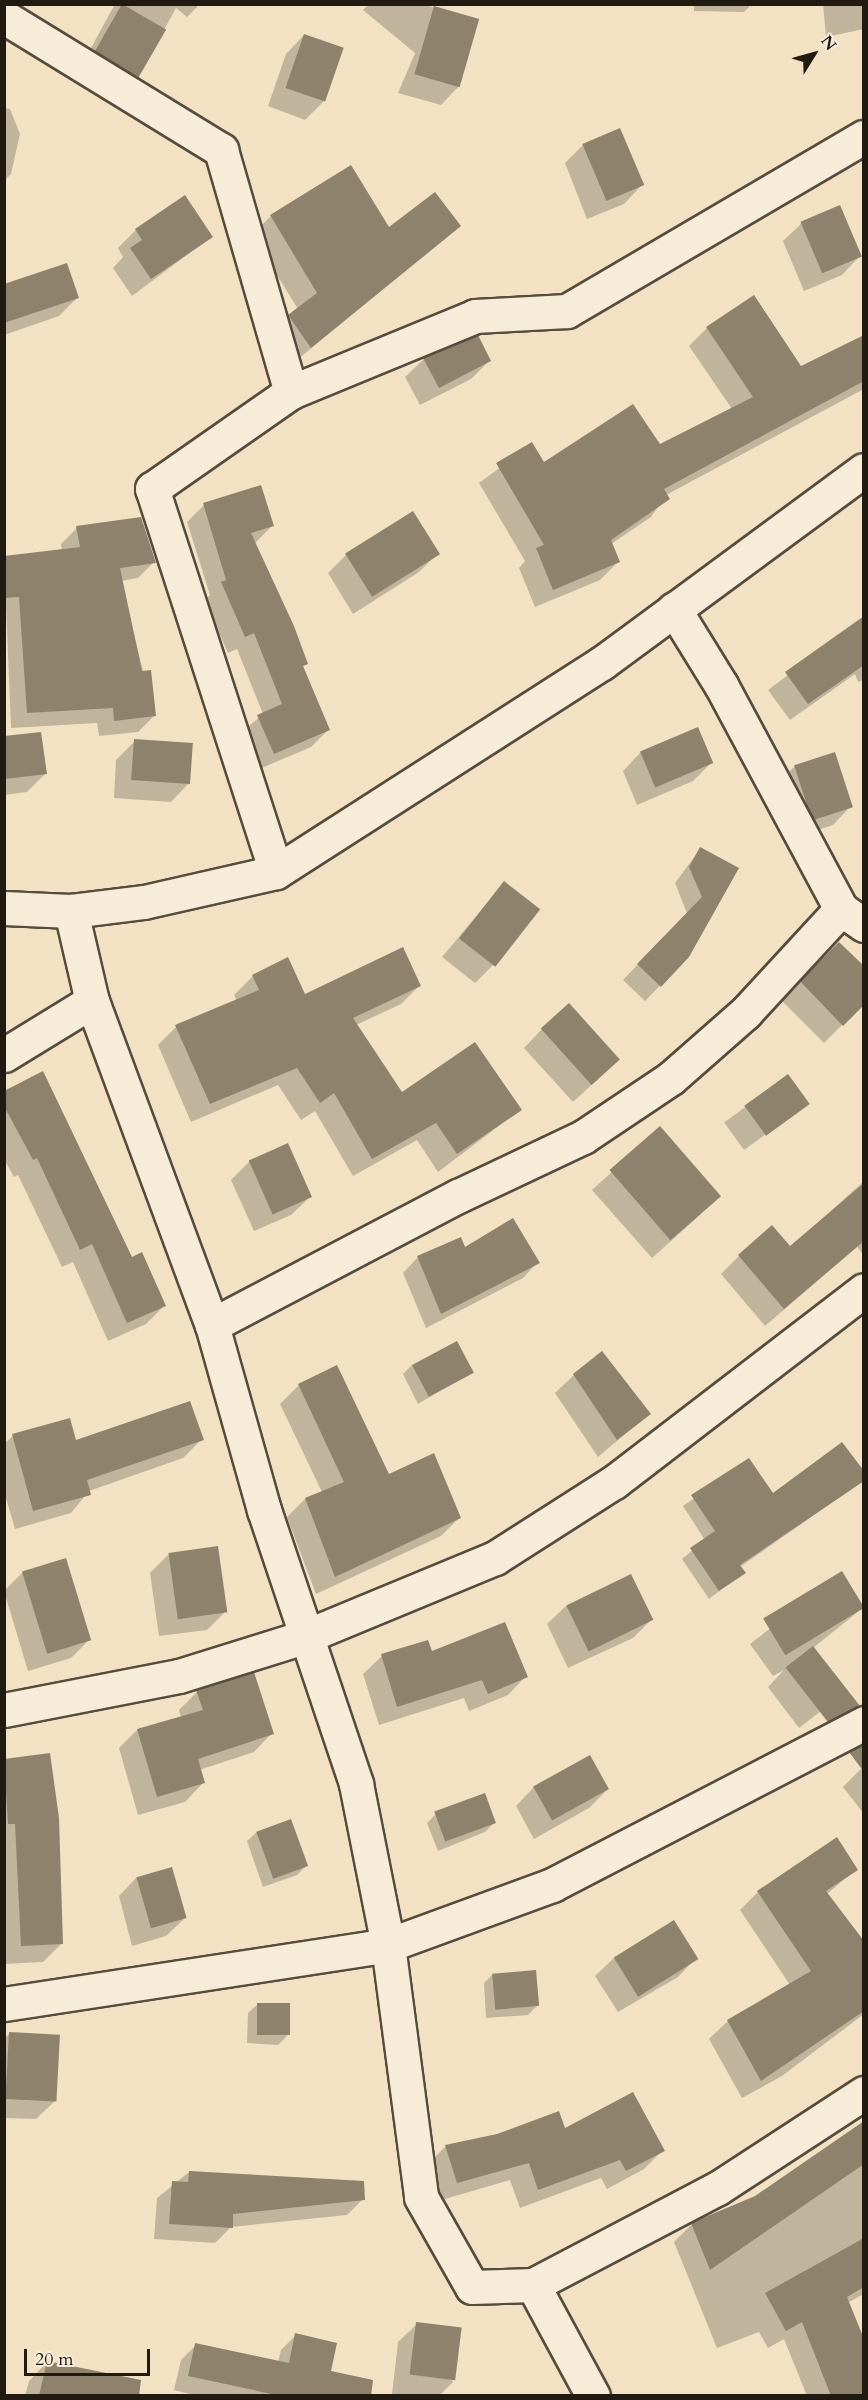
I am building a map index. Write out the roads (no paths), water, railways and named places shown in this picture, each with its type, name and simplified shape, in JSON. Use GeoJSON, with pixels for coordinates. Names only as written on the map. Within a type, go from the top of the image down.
{"type":"FeatureCollection","features":[{"type":"Feature","properties":{"kind":"street"},"geometry":{"type":"LineString","coordinates":[[4,17],[221,150],[291,392]]}},
{"type":"Feature","properties":{"kind":"street"},"geometry":{"type":"LineString","coordinates":[[276,872],[152,489],[291,392],[475,316],[567,311],[864,137]]}},
{"type":"Feature","properties":{"kind":"street"},"geometry":{"type":"LineString","coordinates":[[4,908],[71,911],[144,902],[276,872],[602,663],[864,470]]}},
{"type":"Feature","properties":{"kind":"street"},"geometry":{"type":"LineString","coordinates":[[212,1325],[613,1118],[671,1078],[852,917],[721,685],[674,609]]}},
{"type":"Feature","properties":{"kind":"street"},"geometry":{"type":"LineString","coordinates":[[71,911],[92,1001],[212,1325],[304,1637],[356,1784],[388,1945],[422,2197],[472,2287],[533,2285],[718,2188],[864,2093]]}},
{"type":"Feature","properties":{"kind":"street"},"geometry":{"type":"LineString","coordinates":[[4,1054],[92,1001]]}},
{"type":"Feature","properties":{"kind":"street"},"geometry":{"type":"LineString","coordinates":[[4,1710],[179,1676],[304,1637],[495,1558],[614,1482],[864,1290]]}},
{"type":"Feature","properties":{"kind":"street"},"geometry":{"type":"LineString","coordinates":[[4,2004],[388,1945],[552,1885],[864,1723]]}},
{"type":"Feature","properties":{"kind":"street"},"geometry":{"type":"LineString","coordinates":[[533,2285],[593,2396]]}}]}
